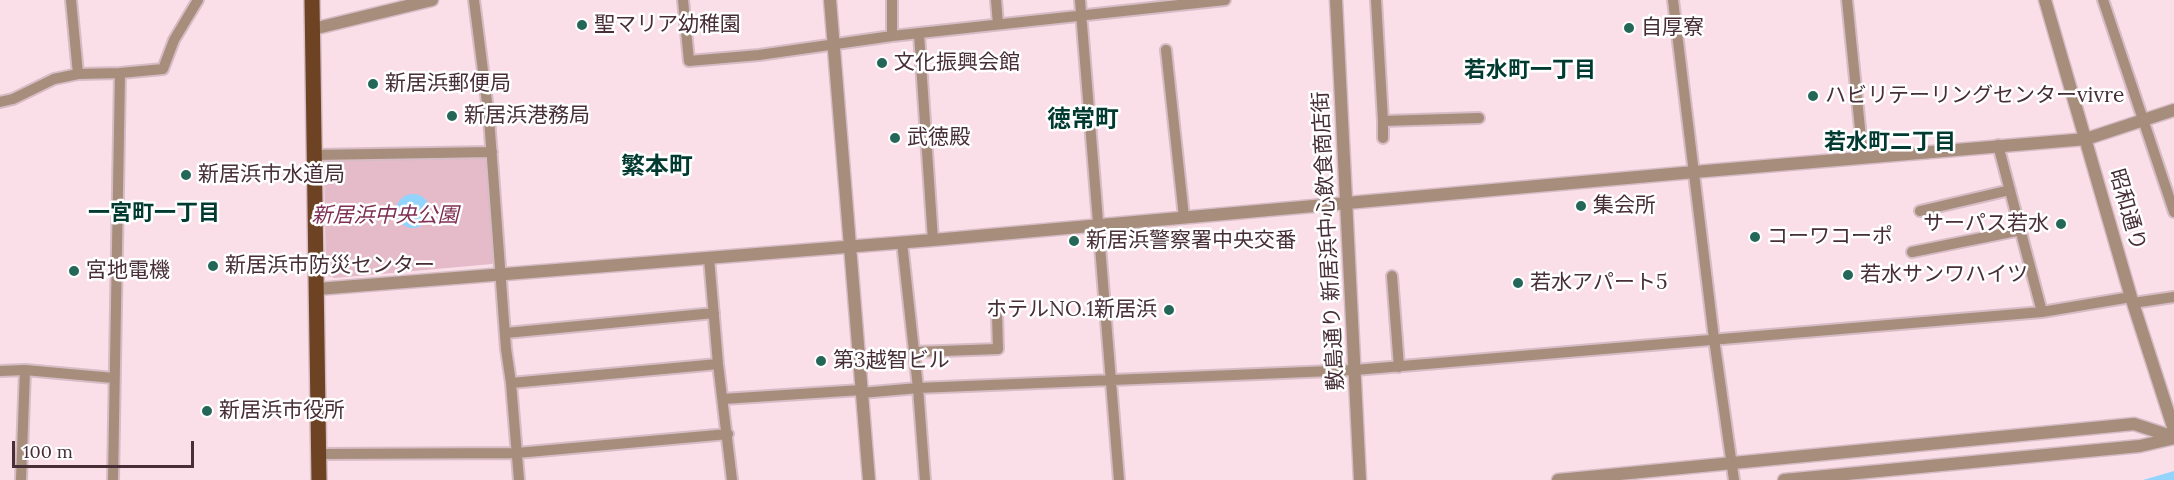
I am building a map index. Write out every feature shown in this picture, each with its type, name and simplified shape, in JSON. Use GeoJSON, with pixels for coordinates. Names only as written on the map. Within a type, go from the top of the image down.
{"type":"FeatureCollection","features":[{"type":"Feature","properties":{"kind":"main road"},"geometry":{"type":"LineString","coordinates":[[312,0],[318,480]]}},
{"type":"Feature","properties":{"kind":"street"},"geometry":{"type":"LineString","coordinates":[[72,0],[78,74]]}},
{"type":"Feature","properties":{"kind":"street"},"geometry":{"type":"LineString","coordinates":[[0,102],[13,99],[54,79],[78,74],[163,69],[174,40],[198,0]]}},
{"type":"Feature","properties":{"kind":"street"},"geometry":{"type":"LineString","coordinates":[[313,29],[432,0]]}},
{"type":"Feature","properties":{"kind":"street"},"geometry":{"type":"LineString","coordinates":[[474,0],[492,152],[506,349],[519,480]]}},
{"type":"Feature","properties":{"kind":"street"},"geometry":{"type":"LineString","coordinates":[[683,0],[689,61],[759,55],[892,36],[1225,0]]}},
{"type":"Feature","properties":{"kind":"street"},"geometry":{"type":"LineString","coordinates":[[830,0],[869,480]]}},
{"type":"Feature","properties":{"kind":"street"},"geometry":{"type":"LineString","coordinates":[[892,0],[892,36]]}},
{"type":"Feature","properties":{"kind":"street"},"geometry":{"type":"LineString","coordinates":[[996,0],[998,24]]}},
{"type":"Feature","properties":{"kind":"street"},"geometry":{"type":"LineString","coordinates":[[1080,0],[1119,480]]}},
{"type":"Feature","properties":{"kind":"street","name":"敷島通り 新居浜中心飲食商店街"},"geometry":{"type":"LineString","coordinates":[[1336,0],[1360,480]]}},
{"type":"Feature","properties":{"kind":"street"},"geometry":{"type":"LineString","coordinates":[[1376,0],[1383,138]]}},
{"type":"Feature","properties":{"kind":"street"},"geometry":{"type":"LineString","coordinates":[[1673,0],[1714,339],[1734,480]]}},
{"type":"Feature","properties":{"kind":"street"},"geometry":{"type":"LineString","coordinates":[[1847,0],[1863,158]]}},
{"type":"Feature","properties":{"kind":"street","name":"昭和通り"},"geometry":{"type":"LineString","coordinates":[[2045,0],[2132,300],[2174,430]]}},
{"type":"Feature","properties":{"kind":"street"},"geometry":{"type":"LineString","coordinates":[[2103,0],[2174,212]]}},
{"type":"Feature","properties":{"kind":"street"},"geometry":{"type":"LineString","coordinates":[[919,34],[933,240]]}},
{"type":"Feature","properties":{"kind":"street"},"geometry":{"type":"LineString","coordinates":[[1166,51],[1184,217]]}},
{"type":"Feature","properties":{"kind":"street"},"geometry":{"type":"LineString","coordinates":[[113,480],[120,72]]}},
{"type":"Feature","properties":{"kind":"street"},"geometry":{"type":"LineString","coordinates":[[317,289],[933,240],[2086,139],[2174,110]]}},
{"type":"Feature","properties":{"kind":"street"},"geometry":{"type":"LineString","coordinates":[[1383,121],[1479,118]]}},
{"type":"Feature","properties":{"kind":"street"},"geometry":{"type":"LineString","coordinates":[[1998,146],[2042,312]]}},
{"type":"Feature","properties":{"kind":"street"},"geometry":{"type":"LineString","coordinates":[[314,155],[492,152]]}},
{"type":"Feature","properties":{"kind":"street"},"geometry":{"type":"LineString","coordinates":[[1920,211],[2010,190]]}},
{"type":"Feature","properties":{"kind":"street"},"geometry":{"type":"LineString","coordinates":[[1912,252],[2021,230]]}},
{"type":"Feature","properties":{"kind":"street"},"geometry":{"type":"LineString","coordinates":[[902,242],[918,388],[925,480]]}},
{"type":"Feature","properties":{"kind":"street"},"geometry":{"type":"LineString","coordinates":[[709,258],[718,364],[732,480]]}},
{"type":"Feature","properties":{"kind":"street"},"geometry":{"type":"LineString","coordinates":[[1392,276],[1399,366]]}},
{"type":"Feature","properties":{"kind":"street"},"geometry":{"type":"LineString","coordinates":[[723,399],[918,388],[1355,370],[2042,312],[2174,297]]}},
{"type":"Feature","properties":{"kind":"street"},"geometry":{"type":"LineString","coordinates":[[506,333],[714,313]]}},
{"type":"Feature","properties":{"kind":"street"},"geometry":{"type":"LineString","coordinates":[[914,352],[998,349],[997,314]]}},
{"type":"Feature","properties":{"kind":"street"},"geometry":{"type":"LineString","coordinates":[[511,383],[718,364]]}},
{"type":"Feature","properties":{"kind":"street"},"geometry":{"type":"LineString","coordinates":[[0,371],[25,370],[114,378]]}},
{"type":"Feature","properties":{"kind":"street"},"geometry":{"type":"LineString","coordinates":[[21,480],[25,370]]}},
{"type":"Feature","properties":{"kind":"street"},"geometry":{"type":"LineString","coordinates":[[1558,480],[1630,476],[2134,424],[2174,437]]}},
{"type":"Feature","properties":{"kind":"street"},"geometry":{"type":"LineString","coordinates":[[318,454],[517,453],[728,434]]}},
{"type":"Feature","properties":{"kind":"street"},"geometry":{"type":"LineString","coordinates":[[1784,480],[2140,446],[2174,437]]}},
{"type":"Feature","properties":{"kind":"green space","name":"新居浜中央公園"},"geometry":{"type":"Polygon","coordinates":[[[487,158],[496,259],[492,264],[335,278],[328,276],[326,273],[324,167],[328,160],[487,158]]]}},
{"type":"Feature","properties":{"kind":"water"},"geometry":{"type":"Polygon","coordinates":[[[413,194],[425,199],[430,211],[425,223],[413,228],[401,223],[396,211],[401,199],[413,194]]]}},
{"type":"Feature","properties":{"kind":"water"},"geometry":{"type":"Polygon","coordinates":[[[2174,471],[2174,480],[2143,480],[2174,471]]]}},
{"type":"Feature","properties":{"kind":"place","name":"聖マリア幼稚園"},"geometry":{"type":"Point","coordinates":[582,25]}},
{"type":"Feature","properties":{"kind":"place","name":"自厚寮"},"geometry":{"type":"Point","coordinates":[1629,28]}},
{"type":"Feature","properties":{"kind":"place","name":"文化振興会館"},"geometry":{"type":"Point","coordinates":[882,63]}},
{"type":"Feature","properties":{"kind":"place","name":"新居浜郵便局"},"geometry":{"type":"Point","coordinates":[373,84]}},
{"type":"Feature","properties":{"kind":"place","name":"ハビリテーリングセンターvivre"},"geometry":{"type":"Point","coordinates":[1813,96]}},
{"type":"Feature","properties":{"kind":"place","name":"新居浜港務局"},"geometry":{"type":"Point","coordinates":[452,116]}},
{"type":"Feature","properties":{"kind":"place","name":"武徳殿"},"geometry":{"type":"Point","coordinates":[895,138]}},
{"type":"Feature","properties":{"kind":"place","name":"新居浜市水道局"},"geometry":{"type":"Point","coordinates":[186,175]}},
{"type":"Feature","properties":{"kind":"place","name":"集会所"},"geometry":{"type":"Point","coordinates":[1581,206]}},
{"type":"Feature","properties":{"kind":"place","name":"サーパス若水"},"geometry":{"type":"Point","coordinates":[2061,224]}},
{"type":"Feature","properties":{"kind":"place","name":"コーワコーポ"},"geometry":{"type":"Point","coordinates":[1755,237]}},
{"type":"Feature","properties":{"kind":"place","name":"新居浜警察署中央交番"},"geometry":{"type":"Point","coordinates":[1074,241]}},
{"type":"Feature","properties":{"kind":"place","name":"新居浜市防災センター"},"geometry":{"type":"Point","coordinates":[213,266]}},
{"type":"Feature","properties":{"kind":"place","name":"宮地電機"},"geometry":{"type":"Point","coordinates":[74,271]}},
{"type":"Feature","properties":{"kind":"place","name":"若水サンワハイツ"},"geometry":{"type":"Point","coordinates":[1848,275]}},
{"type":"Feature","properties":{"kind":"place","name":"若水アパート5"},"geometry":{"type":"Point","coordinates":[1518,283]}},
{"type":"Feature","properties":{"kind":"place","name":"ホテルNO.1新居浜"},"geometry":{"type":"Point","coordinates":[1169,310]}},
{"type":"Feature","properties":{"kind":"place","name":"第3越智ビル"},"geometry":{"type":"Point","coordinates":[821,361]}},
{"type":"Feature","properties":{"kind":"place","name":"新居浜市役所"},"geometry":{"type":"Point","coordinates":[207,411]}},
{"type":"Feature","properties":{"kind":"district","name":"若水町一丁目"},"geometry":{"type":"Point","coordinates":[1530,71]}},
{"type":"Feature","properties":{"kind":"district","name":"徳常町"},"geometry":{"type":"Point","coordinates":[1083,120]}},
{"type":"Feature","properties":{"kind":"district","name":"若水町二丁目"},"geometry":{"type":"Point","coordinates":[1890,143]}},
{"type":"Feature","properties":{"kind":"district","name":"繁本町"},"geometry":{"type":"Point","coordinates":[657,167]}},
{"type":"Feature","properties":{"kind":"district","name":"一宮町一丁目"},"geometry":{"type":"Point","coordinates":[154,214]}}]}
